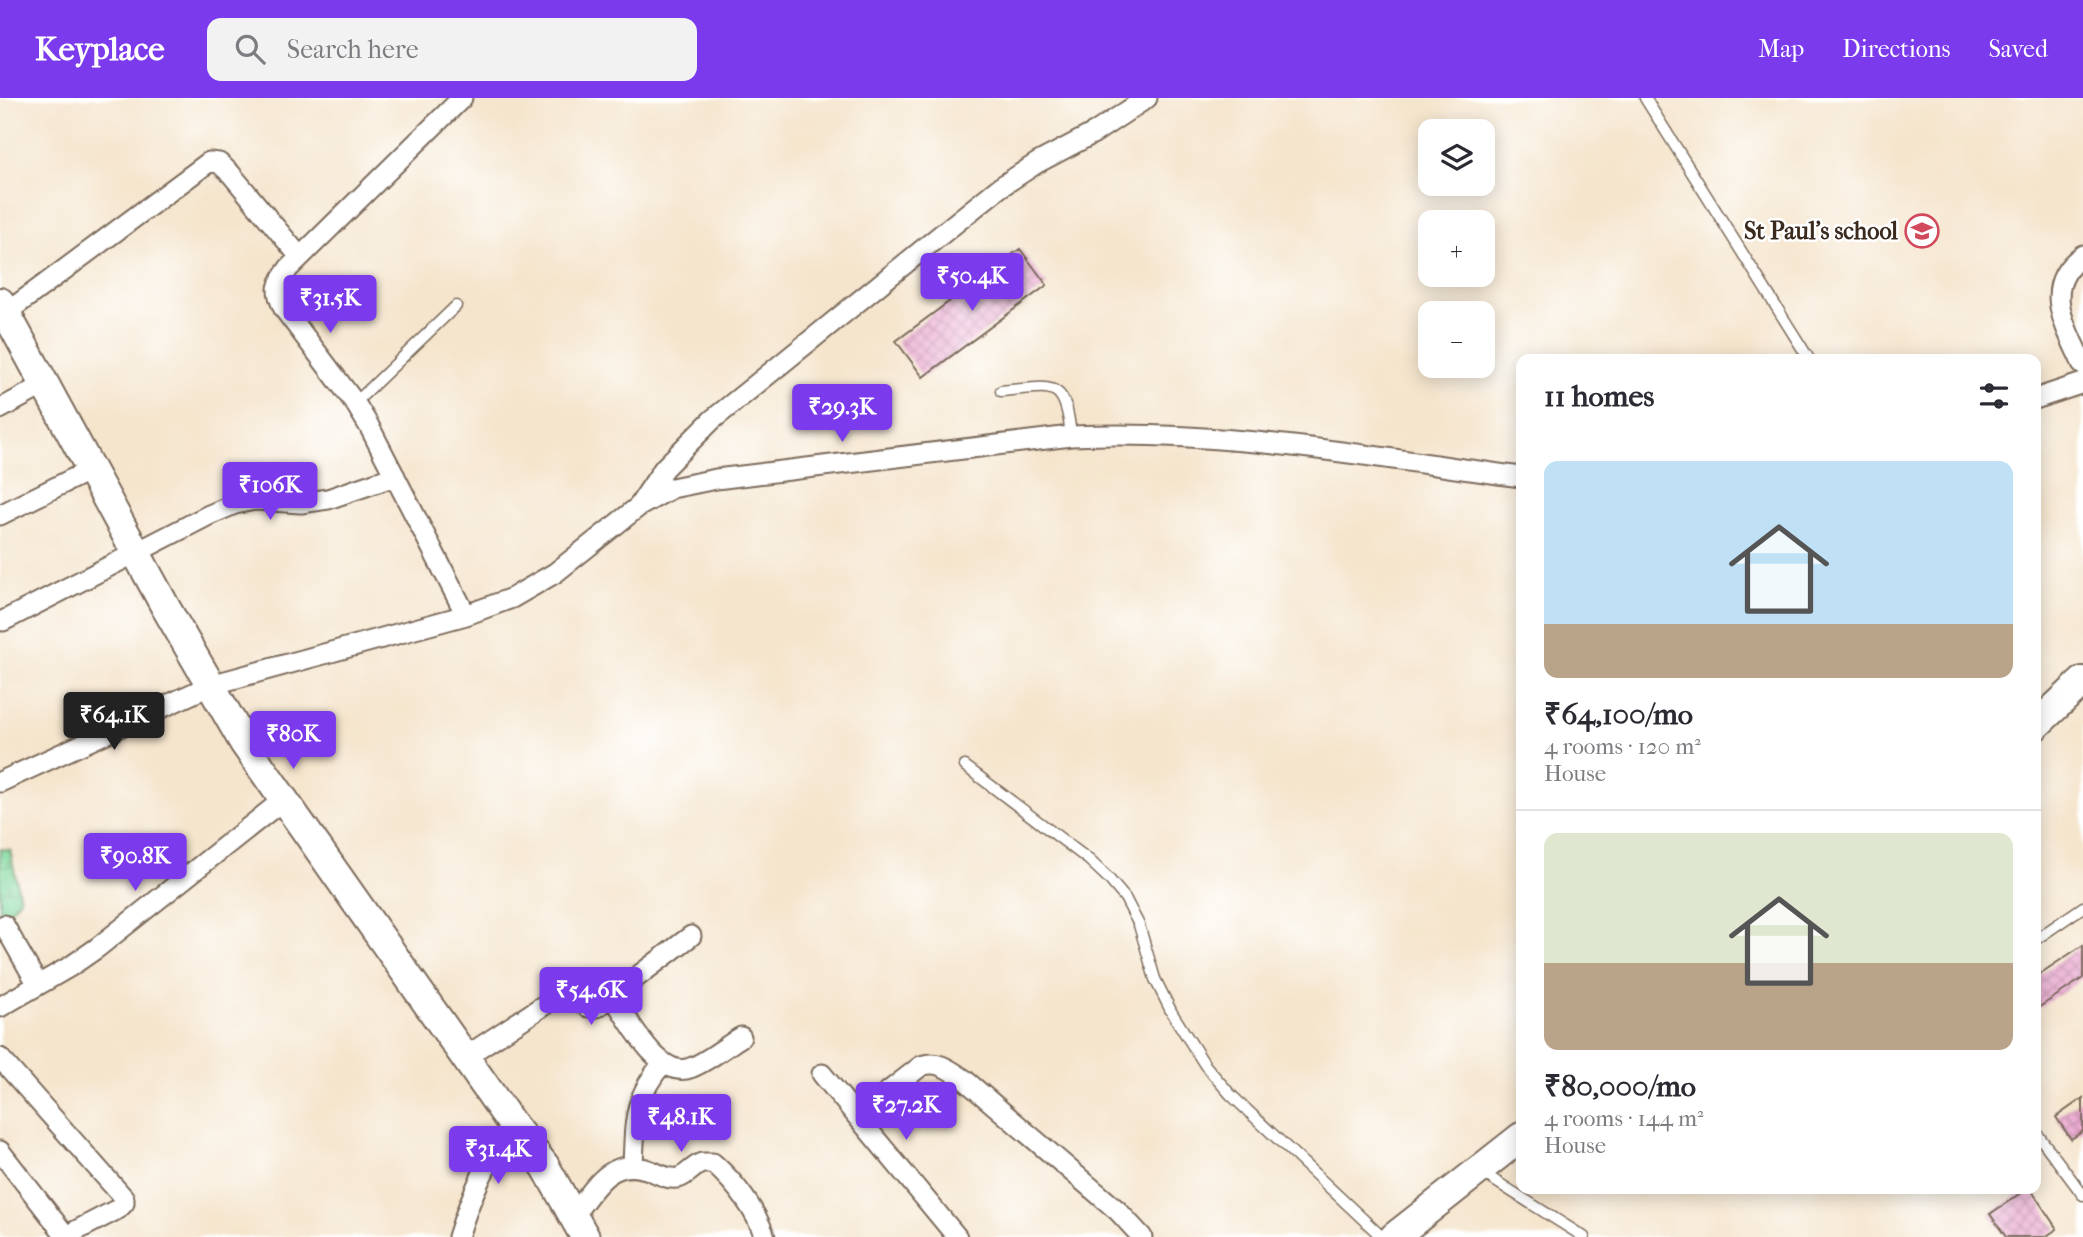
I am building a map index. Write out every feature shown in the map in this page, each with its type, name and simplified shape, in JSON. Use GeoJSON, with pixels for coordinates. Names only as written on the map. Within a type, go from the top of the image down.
{"type":"FeatureCollection","features":[{"type":"Feature","properties":{"kind":"main road"},"geometry":{"type":"LineString","coordinates":[[3,307],[135,552],[244,743],[545,1167],[579,1226]]}},
{"type":"Feature","properties":{"kind":"main road"},"geometry":{"type":"LineString","coordinates":[[2041,720],[2083,681]]}},
{"type":"Feature","properties":{"kind":"main road"},"geometry":{"type":"LineString","coordinates":[[1394,1237],[1516,1141]]}},
{"type":"Feature","properties":{"kind":"street"},"geometry":{"type":"LineString","coordinates":[[462,98],[289,268],[278,284],[277,296],[355,403],[375,436],[466,615]]}},
{"type":"Feature","properties":{"kind":"street"},"geometry":{"type":"LineString","coordinates":[[638,507],[664,468],[687,444],[786,359],[999,188],[1037,163],[1094,133],[1147,98]]}},
{"type":"Feature","properties":{"kind":"street"},"geometry":{"type":"LineString","coordinates":[[3,307],[209,162],[219,163],[231,174],[300,257]]}},
{"type":"Feature","properties":{"kind":"street"},"geometry":{"type":"LineString","coordinates":[[2083,255],[2063,274],[2058,294],[2061,315],[2083,365]]}},
{"type":"Feature","properties":{"kind":"street"},"geometry":{"type":"LineString","coordinates":[[2041,397],[2083,383]]}},
{"type":"Feature","properties":{"kind":"street"},"geometry":{"type":"LineString","coordinates":[[0,410],[44,385]]}},
{"type":"Feature","properties":{"kind":"street"},"geometry":{"type":"LineString","coordinates":[[0,782],[211,685],[466,615],[512,598],[555,573],[638,507],[672,488],[716,479],[1071,436],[1116,434],[1244,440],[1516,476]]}},
{"type":"Feature","properties":{"kind":"street"},"geometry":{"type":"LineString","coordinates":[[0,515],[90,470]]}},
{"type":"Feature","properties":{"kind":"street"},"geometry":{"type":"LineString","coordinates":[[2,621],[209,514],[235,504],[255,500],[301,503],[328,499],[396,476]]}},
{"type":"Feature","properties":{"kind":"street"},"geometry":{"type":"LineString","coordinates":[[0,1007],[97,948],[283,800]]}},
{"type":"Feature","properties":{"kind":"street"},"geometry":{"type":"LineString","coordinates":[[4,925],[38,985]]}},
{"type":"Feature","properties":{"kind":"street"},"geometry":{"type":"LineString","coordinates":[[465,1057],[567,990],[588,1007],[597,1007],[691,936]]}},
{"type":"Feature","properties":{"kind":"street"},"geometry":{"type":"LineString","coordinates":[[612,995],[652,1052],[663,1063],[676,1070],[690,1068],[741,1037]]}},
{"type":"Feature","properties":{"kind":"street"},"geometry":{"type":"LineString","coordinates":[[0,1058],[124,1198],[124,1203],[118,1209],[65,1237],[0,1151]]}},
{"type":"Feature","properties":{"kind":"street"},"geometry":{"type":"LineString","coordinates":[[633,1166],[635,1123],[641,1094],[649,1079],[663,1063]]}},
{"type":"Feature","properties":{"kind":"street"},"geometry":{"type":"LineString","coordinates":[[858,1115],[921,1066],[928,1063],[949,1069],[975,1088],[1118,1211],[1142,1237]]}},
{"type":"Feature","properties":{"kind":"street"},"geometry":{"type":"LineString","coordinates":[[822,1074],[957,1237]]}},
{"type":"Feature","properties":{"kind":"street"},"geometry":{"type":"LineString","coordinates":[[458,1237],[478,1181],[491,1155],[512,1124]]}},
{"type":"Feature","properties":{"kind":"street"},"geometry":{"type":"LineString","coordinates":[[579,1226],[604,1176],[617,1168],[633,1166],[677,1178],[702,1163],[713,1163],[748,1203],[765,1237]]}},
{"type":"Feature","properties":{"kind":"lane"},"geometry":{"type":"LineString","coordinates":[[1645,98],[1806,354]]}},
{"type":"Feature","properties":{"kind":"lane"},"geometry":{"type":"LineString","coordinates":[[355,403],[456,306]]}},
{"type":"Feature","properties":{"kind":"lane"},"geometry":{"type":"LineString","coordinates":[[1001,391],[1046,387],[1057,391],[1068,410],[1071,436]]}},
{"type":"Feature","properties":{"kind":"lane"},"geometry":{"type":"LineString","coordinates":[[965,766],[1089,860],[1108,878],[1125,898],[1139,925],[1155,979],[1172,1013],[1205,1065],[1230,1094],[1382,1237]]}},
{"type":"Feature","properties":{"kind":"lane"},"geometry":{"type":"LineString","coordinates":[[2041,936],[2083,906]]}},
{"type":"Feature","properties":{"kind":"lane"},"geometry":{"type":"LineString","coordinates":[[2041,1139],[2083,1195]]}},
{"type":"Feature","properties":{"kind":"lane"},"geometry":{"type":"LineString","coordinates":[[1478,1170],[1584,1237]]}},
{"type":"Feature","properties":{"kind":"green space"},"geometry":{"type":"Polygon","coordinates":[[[0,849],[10,850],[20,899],[0,923],[0,849]]]}},
{"type":"Feature","properties":{"kind":"building"},"geometry":{"type":"Polygon","coordinates":[[[1020,249],[1047,285],[923,377],[896,341],[1020,249]]]}},
{"type":"Feature","properties":{"kind":"building"},"geometry":{"type":"Polygon","coordinates":[[[2083,945],[2083,978],[2041,1006],[2041,973],[2083,945]]]}},
{"type":"Feature","properties":{"kind":"building"},"geometry":{"type":"Polygon","coordinates":[[[2083,1098],[2083,1131],[2071,1139],[2056,1117],[2083,1098]]]}},
{"type":"Feature","properties":{"kind":"building"},"geometry":{"type":"Polygon","coordinates":[[[2019,1194],[2034,1194],[2057,1229],[2045,1237],[2006,1237],[1990,1214],[2019,1194]]]}},
{"type":"Feature","properties":{"kind":"place","name":"St Paul's school"},"geometry":{"type":"Point","coordinates":[1922,231]}}]}
